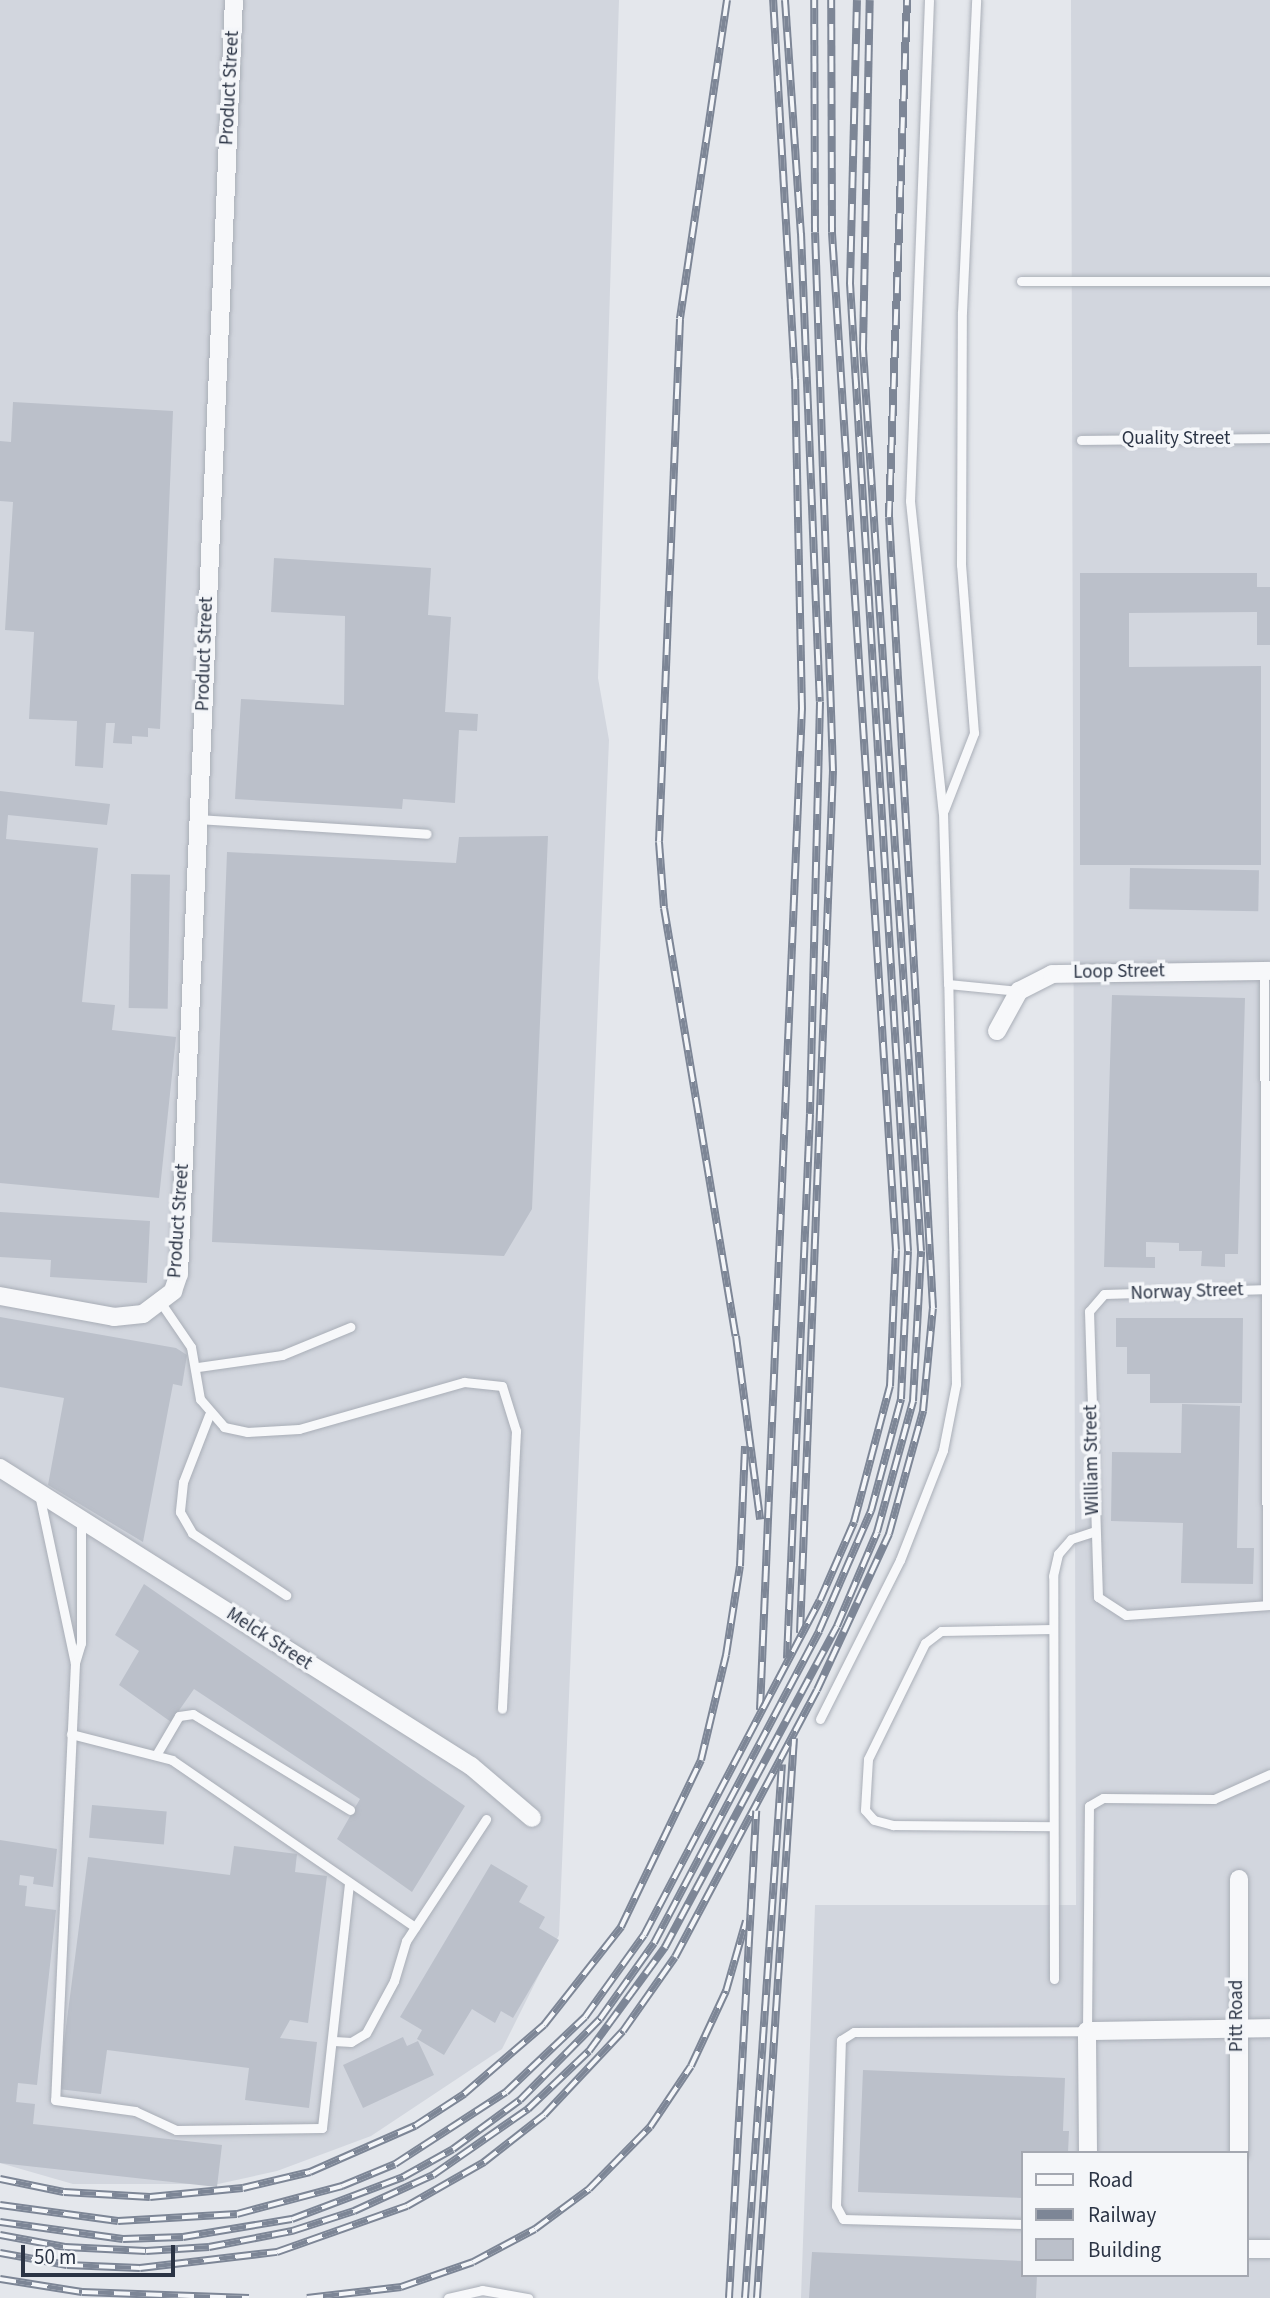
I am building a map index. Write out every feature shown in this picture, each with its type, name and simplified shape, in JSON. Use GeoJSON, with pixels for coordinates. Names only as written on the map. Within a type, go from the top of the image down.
{"type":"FeatureCollection","features":[{"type":"Feature","properties":{"kind":"street","name":"Product Street"},"geometry":{"type":"LineString","coordinates":[[161,1303],[179,1274],[234,0]]}},
{"type":"Feature","properties":{"kind":"street","name":"Loop Street"},"geometry":{"type":"LineString","coordinates":[[1019,991],[1037,979],[1073,972],[1267,971]]}},
{"type":"Feature","properties":{"kind":"street"},"geometry":{"type":"LineString","coordinates":[[997,1031],[1019,991]]}},
{"type":"Feature","properties":{"kind":"street"},"geometry":{"type":"LineString","coordinates":[[0,1296],[114,1317],[143,1314],[161,1303]]}},
{"type":"Feature","properties":{"kind":"street","name":"Melck Street"},"geometry":{"type":"LineString","coordinates":[[0,1468],[471,1766],[532,1818]]}},
{"type":"Feature","properties":{"kind":"street","name":"Pitt Road"},"geometry":{"type":"LineString","coordinates":[[1239,1879],[1236,2028],[1239,2151]]}},
{"type":"Feature","properties":{"kind":"street"},"geometry":{"type":"LineString","coordinates":[[1088,2151],[1087,2031],[1270,2028]]}},
{"type":"Feature","properties":{"kind":"street"},"geometry":{"type":"LineString","coordinates":[[1249,2249],[1270,2249]]}},
{"type":"Feature","properties":{"kind":"lane"},"geometry":{"type":"LineString","coordinates":[[820,1718],[900,1560],[943,1450],[956,1384],[943,813],[910,501],[929,0]]}},
{"type":"Feature","properties":{"kind":"lane"},"geometry":{"type":"LineString","coordinates":[[943,813],[974,733],[961,552],[962,312],[976,0]]}},
{"type":"Feature","properties":{"kind":"lane"},"geometry":{"type":"LineString","coordinates":[[1021,281],[1270,281]]}},
{"type":"Feature","properties":{"kind":"lane","name":"Quality Street"},"geometry":{"type":"LineString","coordinates":[[1081,440],[1270,439]]}},
{"type":"Feature","properties":{"kind":"lane"},"geometry":{"type":"LineString","coordinates":[[198,819],[427,834]]}},
{"type":"Feature","properties":{"kind":"lane"},"geometry":{"type":"LineString","coordinates":[[1267,971],[1269,1605]]}},
{"type":"Feature","properties":{"kind":"lane"},"geometry":{"type":"LineString","coordinates":[[948,984],[1019,991]]}},
{"type":"Feature","properties":{"kind":"lane","name":"Norway Street"},"geometry":{"type":"LineString","coordinates":[[1104,1294],[1267,1289]]}},
{"type":"Feature","properties":{"kind":"lane","name":"William Street"},"geometry":{"type":"LineString","coordinates":[[1104,1294],[1089,1311],[1093,1532],[1098,1597],[1126,1615],[1269,1605]]}},
{"type":"Feature","properties":{"kind":"lane"},"geometry":{"type":"LineString","coordinates":[[161,1303],[198,1367],[200,1399],[209,1415],[224,1427],[247,1432],[299,1429],[464,1382],[502,1387],[516,1431],[502,1710]]}},
{"type":"Feature","properties":{"kind":"lane"},"geometry":{"type":"LineString","coordinates":[[198,1367],[282,1355],[350,1326]]}},
{"type":"Feature","properties":{"kind":"lane"},"geometry":{"type":"LineString","coordinates":[[209,1415],[183,1482],[180,1512],[192,1533],[286,1595]]}},
{"type":"Feature","properties":{"kind":"lane"},"geometry":{"type":"LineString","coordinates":[[39,1493],[75,1663]]}},
{"type":"Feature","properties":{"kind":"lane"},"geometry":{"type":"LineString","coordinates":[[81,1520],[81,1643],[75,1663],[55,2100],[135,2111],[176,2130],[314,2132],[325,2120],[349,1882]]}},
{"type":"Feature","properties":{"kind":"lane"},"geometry":{"type":"LineString","coordinates":[[1054,1979],[1053,1629],[1058,1554],[1071,1539],[1093,1532]]}},
{"type":"Feature","properties":{"kind":"lane"},"geometry":{"type":"LineString","coordinates":[[1053,1629],[941,1631],[925,1643],[868,1759],[865,1810],[874,1820],[893,1825],[1053,1826]]}},
{"type":"Feature","properties":{"kind":"lane"},"geometry":{"type":"LineString","coordinates":[[156,1755],[179,1716],[193,1714],[350,1810]]}},
{"type":"Feature","properties":{"kind":"lane"},"geometry":{"type":"LineString","coordinates":[[71,1734],[156,1755],[415,1927]]}},
{"type":"Feature","properties":{"kind":"lane"},"geometry":{"type":"LineString","coordinates":[[1021,2224],[843,2219],[836,2206],[841,2040],[854,2032],[1087,2031],[1090,1806],[1102,1798],[1214,1798],[1270,1774]]}},
{"type":"Feature","properties":{"kind":"lane"},"geometry":{"type":"LineString","coordinates":[[334,2041],[351,2042],[366,2033],[415,1927],[486,1819]]}},
{"type":"Feature","properties":{"kind":"lane"},"geometry":{"type":"LineString","coordinates":[[448,2298],[482,2290],[528,2298]]}},
{"type":"Feature","properties":{"kind":"shaded area"},"geometry":{"type":"Polygon","coordinates":[[[0,0],[619,0],[598,678],[609,740],[559,1935],[502,2049],[371,2136],[277,2171],[218,2184],[73,2184],[0,2163],[0,0]]]}},
{"type":"Feature","properties":{"kind":"shaded area"},"geometry":{"type":"Polygon","coordinates":[[[1071,0],[1270,0],[1270,2298],[801,2298],[815,1905],[1076,1905],[1071,0]]]}},
{"type":"Feature","properties":{"kind":"building"},"geometry":{"type":"Polygon","coordinates":[[[13,402],[173,411],[160,729],[148,728],[148,737],[132,736],[132,744],[113,743],[115,723],[106,723],[103,768],[75,766],[77,721],[29,719],[34,632],[5,630],[13,502],[0,501],[0,441],[11,442],[13,402]]]}},
{"type":"Feature","properties":{"kind":"building"},"geometry":{"type":"Polygon","coordinates":[[[274,558],[431,568],[428,615],[451,617],[445,712],[478,714],[477,731],[459,730],[455,803],[403,799],[402,809],[235,799],[241,699],[344,705],[345,616],[271,612],[274,558]]]}},
{"type":"Feature","properties":{"kind":"building"},"geometry":{"type":"Polygon","coordinates":[[[1080,573],[1257,573],[1257,587],[1270,587],[1270,645],[1257,645],[1257,612],[1129,613],[1129,667],[1261,666],[1261,865],[1080,865],[1080,573]]]}},
{"type":"Feature","properties":{"kind":"building"},"geometry":{"type":"Polygon","coordinates":[[[0,791],[110,804],[107,825],[8,815],[6,839],[98,848],[82,1002],[115,1005],[112,1030],[176,1037],[159,1198],[0,1183],[0,791]]]}},
{"type":"Feature","properties":{"kind":"building"},"geometry":{"type":"Polygon","coordinates":[[[548,836],[532,1209],[504,1256],[212,1242],[227,852],[456,863],[459,837],[548,836]]]}},
{"type":"Feature","properties":{"kind":"building"},"geometry":{"type":"Polygon","coordinates":[[[1130,868],[1259,870],[1258,911],[1129,909],[1130,868]]]}},
{"type":"Feature","properties":{"kind":"building"},"geometry":{"type":"Polygon","coordinates":[[[131,874],[170,875],[168,1009],[129,1008],[131,874]]]}},
{"type":"Feature","properties":{"kind":"building"},"geometry":{"type":"Polygon","coordinates":[[[1112,995],[1245,998],[1238,1254],[1225,1254],[1225,1267],[1201,1266],[1202,1251],[1179,1251],[1179,1243],[1146,1242],[1146,1257],[1155,1257],[1155,1268],[1104,1267],[1112,995]]]}},
{"type":"Feature","properties":{"kind":"building"},"geometry":{"type":"Polygon","coordinates":[[[0,1212],[150,1221],[147,1283],[50,1277],[51,1260],[0,1257],[0,1212]]]}},
{"type":"Feature","properties":{"kind":"building"},"geometry":{"type":"Polygon","coordinates":[[[0,1317],[176,1348],[187,1355],[182,1386],[173,1384],[143,1542],[48,1485],[64,1398],[0,1387],[0,1317]]]}},
{"type":"Feature","properties":{"kind":"building"},"geometry":{"type":"Polygon","coordinates":[[[1116,1318],[1243,1318],[1242,1403],[1150,1403],[1150,1374],[1127,1374],[1127,1347],[1116,1347],[1116,1318]]]}},
{"type":"Feature","properties":{"kind":"building"},"geometry":{"type":"Polygon","coordinates":[[[1182,1404],[1240,1406],[1237,1548],[1254,1548],[1253,1584],[1181,1583],[1183,1523],[1111,1521],[1112,1452],[1181,1453],[1182,1404]]]}},
{"type":"Feature","properties":{"kind":"building"},"geometry":{"type":"Polygon","coordinates":[[[144,1584],[465,1806],[412,1892],[337,1839],[360,1799],[194,1689],[171,1722],[119,1685],[139,1651],[115,1635],[144,1584]]]}},
{"type":"Feature","properties":{"kind":"building"},"geometry":{"type":"Polygon","coordinates":[[[92,1805],[167,1812],[164,1844],[89,1838],[92,1805]]]}},
{"type":"Feature","properties":{"kind":"building"},"geometry":{"type":"Polygon","coordinates":[[[0,1840],[57,1849],[53,1887],[33,1884],[34,1877],[20,1875],[19,1885],[27,1886],[25,1906],[56,1910],[37,2085],[18,2083],[16,2102],[35,2104],[33,2124],[222,2145],[217,2187],[0,2163],[0,1840]]]}},
{"type":"Feature","properties":{"kind":"building"},"geometry":{"type":"Polygon","coordinates":[[[234,1846],[297,1854],[295,1872],[327,1876],[308,2023],[290,2020],[280,2038],[317,2042],[309,2108],[245,2100],[249,2068],[107,2050],[101,2094],[58,2089],[88,1857],[230,1875],[234,1846]]]}},
{"type":"Feature","properties":{"kind":"building"},"geometry":{"type":"Polygon","coordinates":[[[491,1864],[528,1886],[519,1902],[545,1917],[539,1928],[559,1940],[513,2018],[501,2011],[495,2023],[472,2009],[444,2055],[417,2039],[422,2030],[400,2017],[491,1864]]]}},
{"type":"Feature","properties":{"kind":"building"},"geometry":{"type":"Polygon","coordinates":[[[403,2037],[407,2046],[418,2041],[434,2075],[363,2108],[343,2065],[403,2037]]]}},
{"type":"Feature","properties":{"kind":"building"},"geometry":{"type":"Polygon","coordinates":[[[863,2070],[1065,2078],[1063,2131],[1069,2131],[1068,2151],[1021,2151],[1021,2198],[858,2192],[863,2070]]]}},
{"type":"Feature","properties":{"kind":"building"},"geometry":{"type":"Polygon","coordinates":[[[812,2252],[1021,2261],[1021,2277],[1037,2277],[1036,2298],[809,2298],[812,2252]]]}},
{"type":"Feature","properties":{"kind":"railway"},"geometry":{"type":"LineString","coordinates":[[727,0],[680,319],[659,842],[664,908],[736,1336],[760,1519]]}},
{"type":"Feature","properties":{"kind":"railway"},"geometry":{"type":"LineString","coordinates":[[760,1710],[802,709],[795,379],[773,0]]}},
{"type":"Feature","properties":{"kind":"railway"},"geometry":{"type":"LineString","coordinates":[[785,0],[801,233],[820,702],[810,1114],[787,1659]]}},
{"type":"Feature","properties":{"kind":"railway"},"geometry":{"type":"LineString","coordinates":[[800,1633],[833,771],[815,232],[814,0]]}},
{"type":"Feature","properties":{"kind":"railway"},"geometry":{"type":"LineString","coordinates":[[0,2205],[118,2221],[237,2214],[342,2186],[395,2164],[506,2092],[585,2017],[644,1935],[820,1600],[854,1522],[890,1386],[896,1250],[832,232],[831,0]]}},
{"type":"Feature","properties":{"kind":"railway"},"geometry":{"type":"LineString","coordinates":[[0,2222],[123,2239],[183,2237],[292,2219],[403,2177],[453,2149],[520,2100],[600,2019],[654,1943],[819,1631],[871,1511],[901,1399],[908,1251],[850,284],[857,0]]}},
{"type":"Feature","properties":{"kind":"railway"},"geometry":{"type":"LineString","coordinates":[[0,2235],[65,2247],[146,2251],[209,2247],[292,2231],[354,2211],[433,2175],[528,2109],[589,2051],[665,1947],[837,1626],[877,1532],[913,1401],[921,1251],[863,349],[870,0]]}},
{"type":"Feature","properties":{"kind":"railway"},"geometry":{"type":"LineString","coordinates":[[0,2253],[67,2265],[140,2268],[277,2252],[407,2206],[484,2162],[544,2115],[623,2031],[675,1957],[817,1690],[889,1534],[923,1411],[933,1308],[889,517],[907,0]]}},
{"type":"Feature","properties":{"kind":"railway"},"geometry":{"type":"LineString","coordinates":[[0,2179],[64,2192],[150,2197],[243,2188],[310,2172],[415,2126],[464,2094],[544,2025],[621,1927],[701,1760],[726,1655],[740,1566],[745,1446]]}},
{"type":"Feature","properties":{"kind":"railway"},"geometry":{"type":"LineString","coordinates":[[757,2298],[794,1738]]}},
{"type":"Feature","properties":{"kind":"railway"},"geometry":{"type":"LineString","coordinates":[[745,2298],[782,1764]]}},
{"type":"Feature","properties":{"kind":"railway"},"geometry":{"type":"LineString","coordinates":[[729,2298],[756,1811]]}},
{"type":"Feature","properties":{"kind":"railway"},"geometry":{"type":"LineString","coordinates":[[307,2298],[401,2287],[473,2262],[535,2229],[589,2189],[650,2127],[691,2066],[726,1991],[746,1921]]}},
{"type":"Feature","properties":{"kind":"railway"},"geometry":{"type":"LineString","coordinates":[[0,2279],[82,2292],[249,2298]]}}]}
